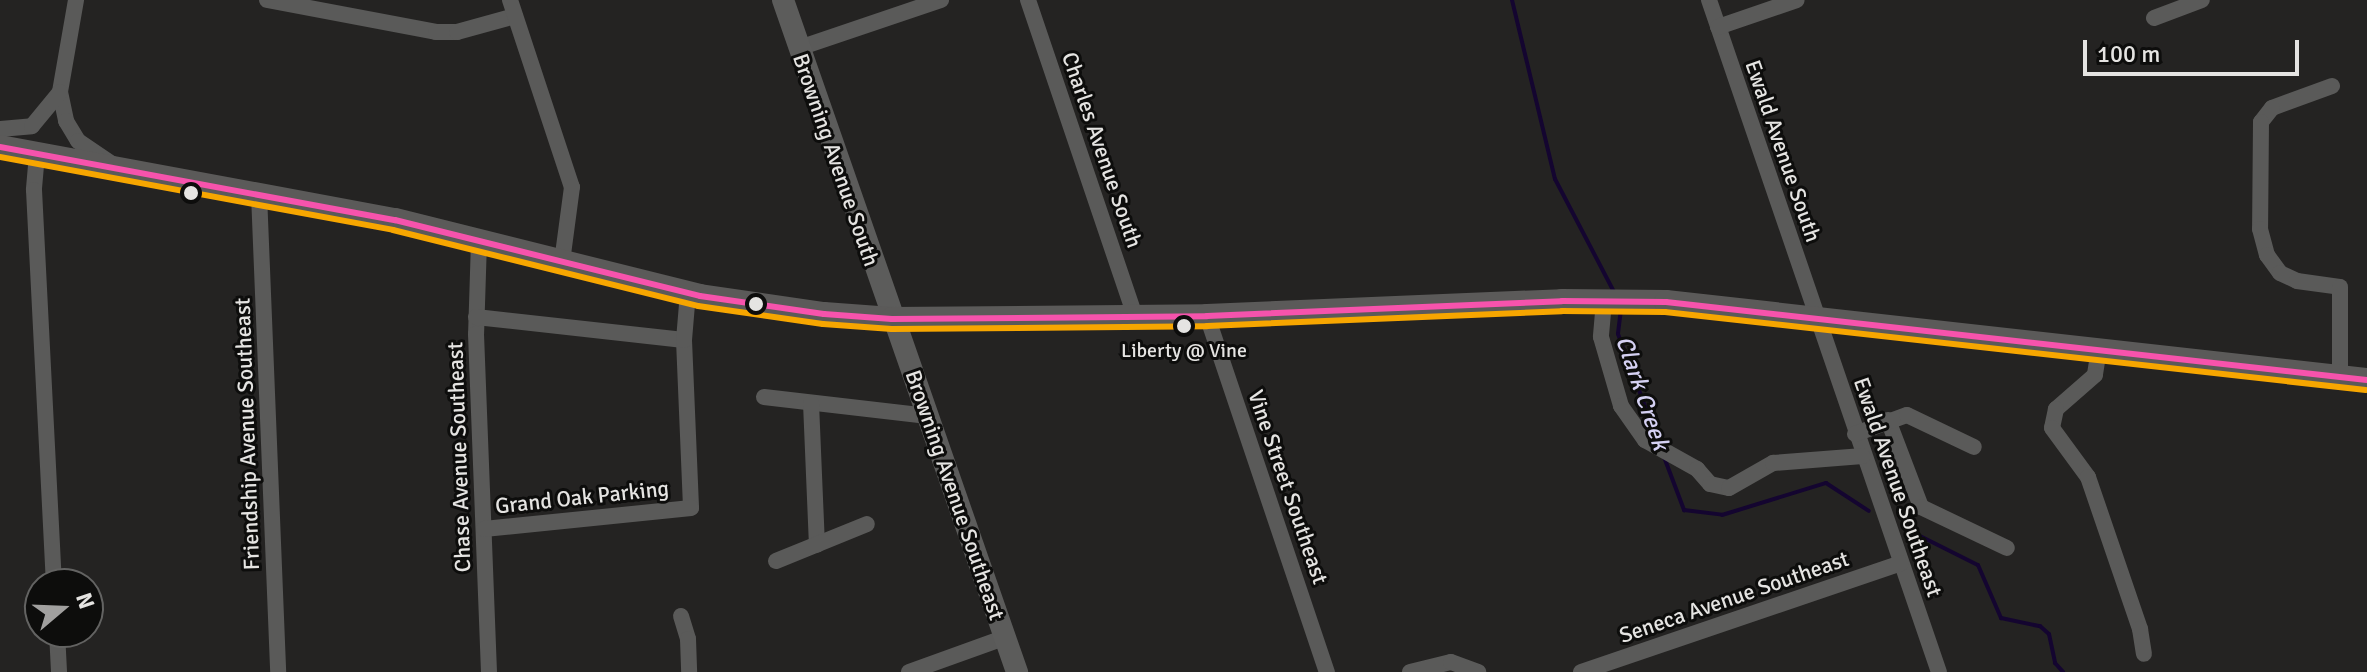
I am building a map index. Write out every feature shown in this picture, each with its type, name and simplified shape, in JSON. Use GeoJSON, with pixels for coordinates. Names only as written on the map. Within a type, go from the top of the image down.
{"type":"FeatureCollection","features":[{"type":"Feature","properties":{"kind":"main road"},"geometry":{"type":"LineString","coordinates":[[0,147],[259,194],[479,241],[688,292],[767,307],[892,319],[1134,314],[1207,316],[1604,301],[1816,316],[2367,380]]}},
{"type":"Feature","properties":{"kind":"street"},"geometry":{"type":"LineString","coordinates":[[76,0],[60,92],[66,121],[78,141],[115,166]]}},
{"type":"Feature","properties":{"kind":"street"},"geometry":{"type":"LineString","coordinates":[[267,0],[436,32],[457,32],[512,8],[572,187],[562,262]]}},
{"type":"Feature","properties":{"kind":"street","name":"Browning Avenue South"},"geometry":{"type":"LineString","coordinates":[[783,0],[892,319]]}},
{"type":"Feature","properties":{"kind":"street"},"geometry":{"type":"LineString","coordinates":[[799,48],[941,0]]}},
{"type":"Feature","properties":{"kind":"street","name":"Charles Avenue South"},"geometry":{"type":"LineString","coordinates":[[1028,0],[1134,314]]}},
{"type":"Feature","properties":{"kind":"street","name":"Ewald Avenue South"},"geometry":{"type":"LineString","coordinates":[[1709,0],[1816,316]]}},
{"type":"Feature","properties":{"kind":"street"},"geometry":{"type":"LineString","coordinates":[[1718,27],[1797,0]]}},
{"type":"Feature","properties":{"kind":"street"},"geometry":{"type":"LineString","coordinates":[[2154,18],[2202,0]]}},
{"type":"Feature","properties":{"kind":"street"},"geometry":{"type":"LineString","coordinates":[[2332,86],[2272,108],[2261,122],[2260,229],[2267,255],[2280,273],[2297,281],[2340,287],[2340,377]]}},
{"type":"Feature","properties":{"kind":"street"},"geometry":{"type":"LineString","coordinates":[[0,129],[32,126],[60,92]]}},
{"type":"Feature","properties":{"kind":"street"},"geometry":{"type":"LineString","coordinates":[[37,154],[34,190],[53,568]]}},
{"type":"Feature","properties":{"kind":"street","name":"Friendship Avenue Southeast"},"geometry":{"type":"LineString","coordinates":[[259,194],[278,672]]}},
{"type":"Feature","properties":{"kind":"street","name":"Chase Avenue Southeast"},"geometry":{"type":"LineString","coordinates":[[479,241],[476,317],[489,672]]}},
{"type":"Feature","properties":{"kind":"street"},"geometry":{"type":"LineString","coordinates":[[476,317],[684,340],[688,292]]}},
{"type":"Feature","properties":{"kind":"street"},"geometry":{"type":"LineString","coordinates":[[1604,301],[1601,337],[1621,406],[1645,440],[1697,469],[1710,484],[1729,488],[1761,466],[1805,457],[1863,456]]}},
{"type":"Feature","properties":{"kind":"street","name":"Vine Street Southeast"},"geometry":{"type":"LineString","coordinates":[[1207,316],[1327,672]]}},
{"type":"Feature","properties":{"kind":"street","name":"Ewald Avenue Southeast"},"geometry":{"type":"LineString","coordinates":[[1816,316],[1939,672]]}},
{"type":"Feature","properties":{"kind":"street","name":"Browning Avenue Southeast"},"geometry":{"type":"LineString","coordinates":[[892,319],[1017,672]]}},
{"type":"Feature","properties":{"kind":"street","name":"Grand Oak Parking"},"geometry":{"type":"LineString","coordinates":[[484,529],[691,508],[684,340]]}},
{"type":"Feature","properties":{"kind":"street"},"geometry":{"type":"LineString","coordinates":[[2099,349],[2095,375],[2056,409],[2052,428],[2088,477],[2140,629],[2144,654]]}},
{"type":"Feature","properties":{"kind":"street"},"geometry":{"type":"LineString","coordinates":[[764,397],[928,416]]}},
{"type":"Feature","properties":{"kind":"street"},"geometry":{"type":"LineString","coordinates":[[811,403],[817,545]]}},
{"type":"Feature","properties":{"kind":"street"},"geometry":{"type":"LineString","coordinates":[[1855,434],[1907,415],[1974,447]]}},
{"type":"Feature","properties":{"kind":"street"},"geometry":{"type":"LineString","coordinates":[[1888,420],[1921,507],[2007,548]]}},
{"type":"Feature","properties":{"kind":"street"},"geometry":{"type":"LineString","coordinates":[[776,561],[867,524]]}},
{"type":"Feature","properties":{"kind":"street","name":"Seneca Avenue Southeast"},"geometry":{"type":"LineString","coordinates":[[1581,672],[1901,563]]}},
{"type":"Feature","properties":{"kind":"street"},"geometry":{"type":"LineString","coordinates":[[681,616],[688,639],[689,672]]}},
{"type":"Feature","properties":{"kind":"street"},"geometry":{"type":"LineString","coordinates":[[909,672],[1006,637]]}},
{"type":"Feature","properties":{"kind":"street"},"geometry":{"type":"LineString","coordinates":[[58,648],[59,672]]}},
{"type":"Feature","properties":{"kind":"street"},"geometry":{"type":"LineString","coordinates":[[1410,672],[1451,662],[1478,672]]}},
{"type":"Feature","properties":{"kind":"waterway","name":"Clark Creek"},"geometry":{"type":"LineString","coordinates":[[1512,0],[1555,179],[1615,294]]}},
{"type":"Feature","properties":{"kind":"waterway","name":"Clark Creek"},"geometry":{"type":"LineString","coordinates":[[1621,309],[1618,334],[1658,441]]}},
{"type":"Feature","properties":{"kind":"waterway","name":"Clark Creek"},"geometry":{"type":"LineString","coordinates":[[1664,457],[1684,510],[1722,515],[1826,483],[1869,511]]}},
{"type":"Feature","properties":{"kind":"waterway","name":"Clark Creek"},"geometry":{"type":"LineString","coordinates":[[1908,530],[1978,565],[2001,618],[2040,626],[2049,634],[2055,663],[2063,672]]}},
{"type":"Feature","properties":{"kind":"transit line"},"geometry":{"type":"LineString","coordinates":[[0,147],[395,220],[700,296],[824,314],[892,319],[1207,316],[1562,301],[1666,302],[2367,380]]}},
{"type":"Feature","properties":{"kind":"transit line"},"geometry":{"type":"LineString","coordinates":[[0,157],[393,230],[698,306],[823,324],[892,329],[1207,326],[1562,311],[1665,312],[2366,390]]}},
{"type":"Feature","properties":{"kind":"place","name":"Liberty @ Vine"},"geometry":{"type":"Point","coordinates":[1184,326]}}]}
